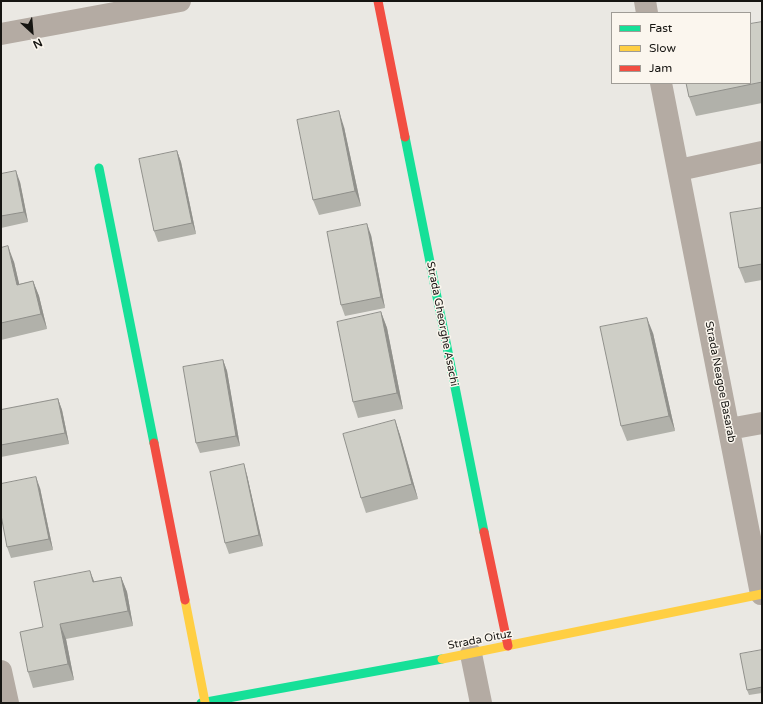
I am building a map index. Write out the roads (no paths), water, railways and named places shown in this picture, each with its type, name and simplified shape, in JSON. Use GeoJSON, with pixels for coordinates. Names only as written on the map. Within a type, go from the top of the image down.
{"type":"FeatureCollection","features":[{"type":"Feature","properties":{"kind":"street"},"geometry":{"type":"LineString","coordinates":[[1,34],[180,1]]}},
{"type":"Feature","properties":{"kind":"street","name":"Strada Gheorghe Asachi"},"geometry":{"type":"LineString","coordinates":[[378,1],[462,426],[508,646]]}},
{"type":"Feature","properties":{"kind":"street"},"geometry":{"type":"LineString","coordinates":[[645,1],[647,12]]}},
{"type":"Feature","properties":{"kind":"street","name":"Strada Neagoe Basarab"},"geometry":{"type":"LineString","coordinates":[[661,84],[762,594]]}},
{"type":"Feature","properties":{"kind":"street"},"geometry":{"type":"LineString","coordinates":[[679,170],[762,152]]}},
{"type":"Feature","properties":{"kind":"street"},"geometry":{"type":"LineString","coordinates":[[99,168],[203,703]]}},
{"type":"Feature","properties":{"kind":"street"},"geometry":{"type":"LineString","coordinates":[[729,429],[762,423]]}},
{"type":"Feature","properties":{"kind":"street","name":"Strada Oituz"},"geometry":{"type":"LineString","coordinates":[[203,703],[471,654],[762,594]]}},
{"type":"Feature","properties":{"kind":"street"},"geometry":{"type":"LineString","coordinates":[[471,654],[481,703]]}},
{"type":"Feature","properties":{"kind":"street"},"geometry":{"type":"LineString","coordinates":[[1,671],[8,703]]}}]}
